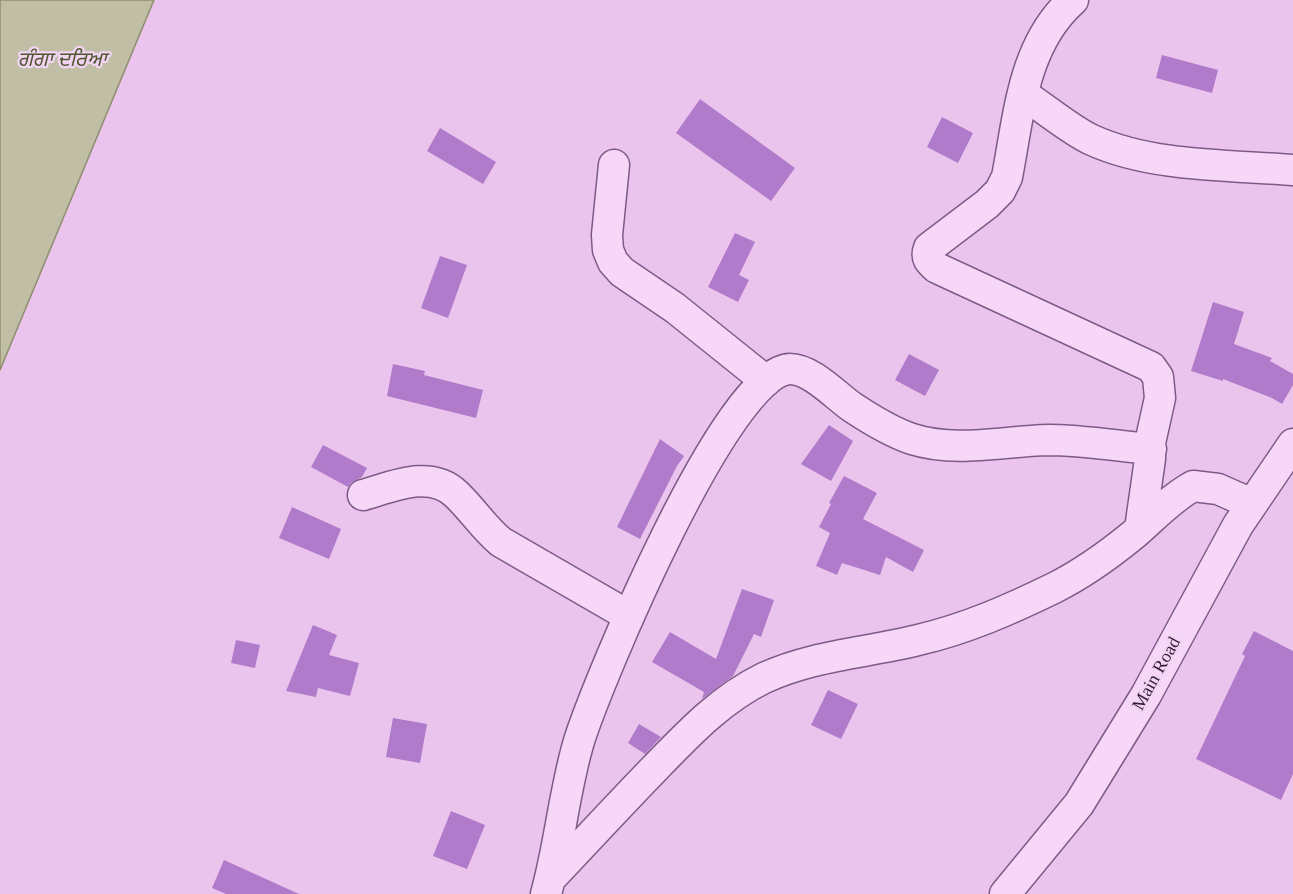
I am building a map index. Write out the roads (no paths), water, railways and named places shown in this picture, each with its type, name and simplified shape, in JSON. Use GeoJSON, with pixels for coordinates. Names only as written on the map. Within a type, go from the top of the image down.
{"type":"FeatureCollection","features":[{"type":"Feature","properties":{"kind":"street"},"geometry":{"type":"LineString","coordinates":[[1073,0],[1044,34],[1026,79],[1007,177],[999,191],[987,204],[929,248],[927,254],[928,259],[937,268],[1151,367],[1158,377],[1160,398],[1152,435],[1140,529]]}},
{"type":"Feature","properties":{"kind":"street"},"geometry":{"type":"LineString","coordinates":[[1023,94],[1091,140],[1118,150],[1161,159],[1293,170]]}},
{"type":"Feature","properties":{"kind":"street"},"geometry":{"type":"LineString","coordinates":[[614,165],[607,235],[608,250],[613,262],[622,272],[675,308],[766,381]]}},
{"type":"Feature","properties":{"kind":"street"},"geometry":{"type":"LineString","coordinates":[[548,887],[579,744],[591,706],[629,616],[701,468],[751,398],[766,381],[782,370],[800,371],[876,423],[912,439],[939,444],[975,446],[1047,440],[1150,449]]}},
{"type":"Feature","properties":{"kind":"street","name":"Main Road"},"geometry":{"type":"LineString","coordinates":[[1005,894],[1079,804],[1091,786],[1146,694],[1238,525],[1252,504],[1284,472],[1293,444]]}},
{"type":"Feature","properties":{"kind":"street"},"geometry":{"type":"LineString","coordinates":[[363,495],[411,482],[428,481],[441,484],[455,493],[490,533],[501,542],[629,616]]}},
{"type":"Feature","properties":{"kind":"street"},"geometry":{"type":"LineString","coordinates":[[548,887],[687,736],[725,701],[764,678],[803,662],[916,641],[953,631],[997,614],[1056,587],[1098,560],[1140,529],[1159,510],[1193,486],[1218,489],[1252,504]]}},
{"type":"Feature","properties":{"kind":"water","name":"ਗੰਗਾ ਦਰਿਆ"},"geometry":{"type":"Polygon","coordinates":[[[0,0],[154,0],[0,370],[0,0]]]}}]}
